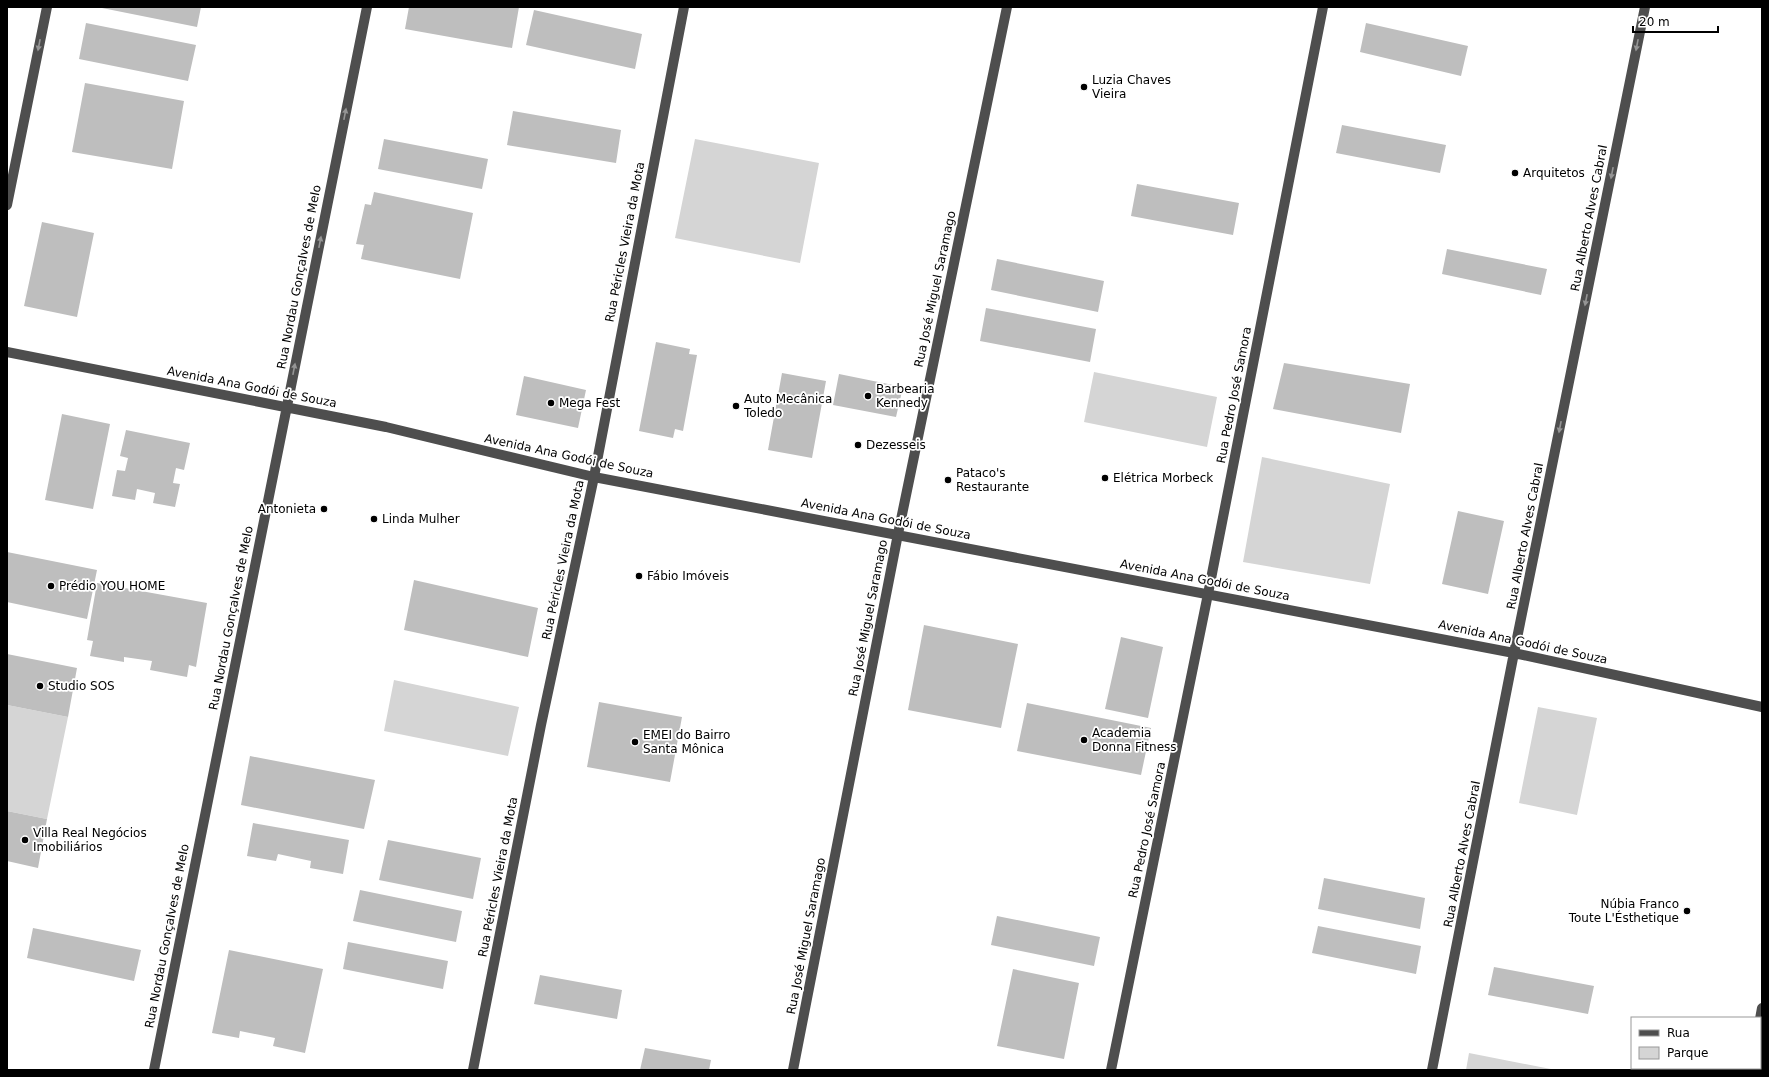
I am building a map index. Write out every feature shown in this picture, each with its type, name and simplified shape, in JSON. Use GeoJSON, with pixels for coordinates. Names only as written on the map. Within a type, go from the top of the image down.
{"type":"FeatureCollection","features":[{"type":"Feature","properties":{"kind":"street"},"geometry":{"type":"LineString","coordinates":[[7,205],[47,7]]}},
{"type":"Feature","properties":{"kind":"street","name":"Rua Nordau Gonçalves de Melo"},"geometry":{"type":"LineString","coordinates":[[154,1070],[367,7]]}},
{"type":"Feature","properties":{"kind":"street","name":"Rua Péricles Vieira da Mota"},"geometry":{"type":"LineString","coordinates":[[473,1070],[541,725],[594,477],[684,7]]}},
{"type":"Feature","properties":{"kind":"street","name":"Rua José Miguel Saramago"},"geometry":{"type":"LineString","coordinates":[[793,1070],[898,534],[1007,7]]}},
{"type":"Feature","properties":{"kind":"street","name":"Rua Pedro José Samora"},"geometry":{"type":"LineString","coordinates":[[1111,1070],[1208,594],[1323,7]]}},
{"type":"Feature","properties":{"kind":"street","name":"Rua Alberto Alves Cabral"},"geometry":{"type":"LineString","coordinates":[[1432,1070],[1514,653],[1645,7]]}},
{"type":"Feature","properties":{"kind":"street","name":"Avenida Ana Godói de Souza"},"geometry":{"type":"LineString","coordinates":[[7,352],[386,428],[594,477],[1514,653],[1762,706]]}},
{"type":"Feature","properties":{"kind":"green space"},"geometry":{"type":"Polygon","coordinates":[[[695,139],[819,163],[800,263],[675,238],[695,139]]]}},
{"type":"Feature","properties":{"kind":"green space"},"geometry":{"type":"Polygon","coordinates":[[[1094,372],[1217,397],[1207,447],[1084,422],[1094,372]]]}},
{"type":"Feature","properties":{"kind":"green space"},"geometry":{"type":"Polygon","coordinates":[[[1262,457],[1390,484],[1370,584],[1243,562],[1262,457]]]}},
{"type":"Feature","properties":{"kind":"green space"},"geometry":{"type":"Polygon","coordinates":[[[394,680],[519,707],[508,756],[384,731],[394,680]]]}},
{"type":"Feature","properties":{"kind":"green space"},"geometry":{"type":"Polygon","coordinates":[[[7,705],[68,717],[47,819],[7,811],[7,705]]]}},
{"type":"Feature","properties":{"kind":"green space"},"geometry":{"type":"Polygon","coordinates":[[[1538,707],[1597,718],[1577,815],[1519,803],[1538,707]]]}},
{"type":"Feature","properties":{"kind":"green space"},"geometry":{"type":"Polygon","coordinates":[[[1469,1053],[1556,1070],[1466,1070],[1469,1053]]]}},
{"type":"Feature","properties":{"kind":"building"},"geometry":{"type":"Polygon","coordinates":[[[97,7],[201,7],[197,27],[97,7]]]}},
{"type":"Feature","properties":{"kind":"building"},"geometry":{"type":"Polygon","coordinates":[[[409,7],[519,7],[512,48],[405,29],[409,7]]]}},
{"type":"Feature","properties":{"kind":"building"},"geometry":{"type":"Polygon","coordinates":[[[534,10],[642,34],[635,69],[526,45],[534,10]]]}},
{"type":"Feature","properties":{"kind":"building"},"geometry":{"type":"Polygon","coordinates":[[[86,23],[196,45],[188,81],[79,59],[86,23]]]}},
{"type":"Feature","properties":{"kind":"building"},"geometry":{"type":"Polygon","coordinates":[[[1366,23],[1468,46],[1461,76],[1360,52],[1366,23]]]}},
{"type":"Feature","properties":{"kind":"building"},"geometry":{"type":"Polygon","coordinates":[[[85,83],[184,101],[172,169],[72,152],[85,83]]]}},
{"type":"Feature","properties":{"kind":"building"},"geometry":{"type":"Polygon","coordinates":[[[513,111],[621,130],[616,163],[507,145],[513,111]]]}},
{"type":"Feature","properties":{"kind":"building"},"geometry":{"type":"Polygon","coordinates":[[[1342,125],[1446,145],[1440,173],[1336,153],[1342,125]]]}},
{"type":"Feature","properties":{"kind":"building"},"geometry":{"type":"Polygon","coordinates":[[[384,139],[488,159],[482,189],[378,169],[384,139]]]}},
{"type":"Feature","properties":{"kind":"building"},"geometry":{"type":"Polygon","coordinates":[[[1137,184],[1239,203],[1233,235],[1131,216],[1137,184]]]}},
{"type":"Feature","properties":{"kind":"building"},"geometry":{"type":"Polygon","coordinates":[[[374,192],[473,213],[460,279],[361,259],[364,245],[356,244],[365,204],[371,205],[374,192]]]}},
{"type":"Feature","properties":{"kind":"building"},"geometry":{"type":"Polygon","coordinates":[[[42,222],[94,233],[77,317],[24,306],[42,222]]]}},
{"type":"Feature","properties":{"kind":"building"},"geometry":{"type":"Polygon","coordinates":[[[1447,249],[1547,269],[1541,295],[1442,274],[1447,249]]]}},
{"type":"Feature","properties":{"kind":"building"},"geometry":{"type":"Polygon","coordinates":[[[997,259],[1104,281],[1098,312],[991,290],[997,259]]]}},
{"type":"Feature","properties":{"kind":"building"},"geometry":{"type":"Polygon","coordinates":[[[986,308],[1096,329],[1090,362],[980,341],[986,308]]]}},
{"type":"Feature","properties":{"kind":"building"},"geometry":{"type":"Polygon","coordinates":[[[656,342],[690,349],[689,354],[697,355],[683,431],[675,429],[673,438],[639,431],[656,342]]]}},
{"type":"Feature","properties":{"kind":"building"},"geometry":{"type":"Polygon","coordinates":[[[1284,363],[1410,384],[1401,433],[1273,409],[1284,363]]]}},
{"type":"Feature","properties":{"kind":"building"},"geometry":{"type":"Polygon","coordinates":[[[782,373],[826,381],[812,458],[768,450],[782,373]]]}},
{"type":"Feature","properties":{"kind":"building","name":"Barbearia Kennedy"},"geometry":{"type":"Polygon","coordinates":[[[839,374],[903,387],[896,417],[833,405],[839,374]]]}},
{"type":"Feature","properties":{"kind":"building","name":"Mega Fest"},"geometry":{"type":"Polygon","coordinates":[[[524,376],[586,390],[578,428],[516,415],[524,376]]]}},
{"type":"Feature","properties":{"kind":"building"},"geometry":{"type":"Polygon","coordinates":[[[62,414],[110,424],[93,509],[45,500],[62,414]]]}},
{"type":"Feature","properties":{"kind":"building"},"geometry":{"type":"Polygon","coordinates":[[[126,430],[190,443],[184,470],[176,468],[173,483],[180,484],[175,507],[153,503],[155,493],[137,489],[135,500],[112,496],[117,470],[125,471],[128,458],[120,456],[126,430]]]}},
{"type":"Feature","properties":{"kind":"building"},"geometry":{"type":"Polygon","coordinates":[[[1458,511],[1504,521],[1488,594],[1442,584],[1458,511]]]}},
{"type":"Feature","properties":{"kind":"building","name":"Prédio YOU HOME"},"geometry":{"type":"Polygon","coordinates":[[[7,552],[97,570],[87,619],[7,602],[7,552]]]}},
{"type":"Feature","properties":{"kind":"building"},"geometry":{"type":"Polygon","coordinates":[[[414,580],[538,608],[528,657],[404,630],[414,580]]]}},
{"type":"Feature","properties":{"kind":"building"},"geometry":{"type":"Polygon","coordinates":[[[97,583],[207,603],[196,667],[189,665],[187,677],[150,670],[152,661],[124,657],[124,662],[90,656],[93,641],[87,640],[97,583]]]}},
{"type":"Feature","properties":{"kind":"building"},"geometry":{"type":"Polygon","coordinates":[[[924,625],[1018,644],[1001,728],[908,710],[924,625]]]}},
{"type":"Feature","properties":{"kind":"building"},"geometry":{"type":"Polygon","coordinates":[[[1121,637],[1163,647],[1148,718],[1105,709],[1121,637]]]}},
{"type":"Feature","properties":{"kind":"building","name":"Studio SOS"},"geometry":{"type":"Polygon","coordinates":[[[7,654],[77,668],[68,717],[7,705],[7,654]]]}},
{"type":"Feature","properties":{"kind":"building","name":"EMEI do Bairro Santa Mônica"},"geometry":{"type":"Polygon","coordinates":[[[599,702],[682,717],[670,782],[587,767],[599,702]]]}},
{"type":"Feature","properties":{"kind":"building","name":"Academia Donna Fitness"},"geometry":{"type":"Polygon","coordinates":[[[1027,703],[1151,728],[1141,775],[1017,751],[1027,703]]]}},
{"type":"Feature","properties":{"kind":"building"},"geometry":{"type":"Polygon","coordinates":[[[250,756],[375,780],[364,829],[241,805],[250,756]]]}},
{"type":"Feature","properties":{"kind":"building","name":"Villa Real Negócios Imobiliários"},"geometry":{"type":"Polygon","coordinates":[[[7,811],[47,819],[38,868],[7,861],[7,811]]]}},
{"type":"Feature","properties":{"kind":"building"},"geometry":{"type":"Polygon","coordinates":[[[253,823],[349,840],[343,874],[310,868],[311,861],[278,854],[276,861],[247,856],[253,823]]]}},
{"type":"Feature","properties":{"kind":"building"},"geometry":{"type":"Polygon","coordinates":[[[388,840],[481,858],[473,899],[379,880],[388,840]]]}},
{"type":"Feature","properties":{"kind":"building"},"geometry":{"type":"Polygon","coordinates":[[[1324,878],[1425,898],[1420,929],[1318,909],[1324,878]]]}},
{"type":"Feature","properties":{"kind":"building"},"geometry":{"type":"Polygon","coordinates":[[[360,890],[462,911],[456,942],[353,921],[360,890]]]}},
{"type":"Feature","properties":{"kind":"building"},"geometry":{"type":"Polygon","coordinates":[[[997,916],[1100,937],[1094,966],[991,945],[997,916]]]}},
{"type":"Feature","properties":{"kind":"building"},"geometry":{"type":"Polygon","coordinates":[[[1318,926],[1421,946],[1416,974],[1312,953],[1318,926]]]}},
{"type":"Feature","properties":{"kind":"building"},"geometry":{"type":"Polygon","coordinates":[[[33,928],[141,950],[134,981],[27,958],[33,928]]]}},
{"type":"Feature","properties":{"kind":"building"},"geometry":{"type":"Polygon","coordinates":[[[348,942],[448,961],[443,989],[343,969],[348,942]]]}},
{"type":"Feature","properties":{"kind":"building"},"geometry":{"type":"Polygon","coordinates":[[[229,950],[323,969],[305,1053],[273,1046],[275,1038],[240,1031],[239,1038],[212,1033],[229,950]]]}},
{"type":"Feature","properties":{"kind":"building"},"geometry":{"type":"Polygon","coordinates":[[[1494,967],[1594,986],[1588,1014],[1488,995],[1494,967]]]}},
{"type":"Feature","properties":{"kind":"building"},"geometry":{"type":"Polygon","coordinates":[[[1013,969],[1079,983],[1064,1059],[997,1046],[1013,969]]]}},
{"type":"Feature","properties":{"kind":"building"},"geometry":{"type":"Polygon","coordinates":[[[540,975],[622,990],[617,1019],[534,1004],[540,975]]]}},
{"type":"Feature","properties":{"kind":"building"},"geometry":{"type":"Polygon","coordinates":[[[645,1048],[711,1060],[709,1070],[640,1070],[645,1048]]]}},
{"type":"Feature","properties":{"kind":"place","name":"Luzia Chaves Vieira"},"geometry":{"type":"Point","coordinates":[1084,87]}},
{"type":"Feature","properties":{"kind":"place","name":"Arquitetos"},"geometry":{"type":"Point","coordinates":[1515,173]}},
{"type":"Feature","properties":{"kind":"place","name":"Barbearia Kennedy"},"geometry":{"type":"Point","coordinates":[868,396]}},
{"type":"Feature","properties":{"kind":"place","name":"Mega Fest"},"geometry":{"type":"Point","coordinates":[551,403]}},
{"type":"Feature","properties":{"kind":"place","name":"Auto Mecânica Toledo"},"geometry":{"type":"Point","coordinates":[736,406]}},
{"type":"Feature","properties":{"kind":"place","name":"Dezesseis"},"geometry":{"type":"Point","coordinates":[858,445]}},
{"type":"Feature","properties":{"kind":"place","name":"Elétrica Morbeck"},"geometry":{"type":"Point","coordinates":[1105,478]}},
{"type":"Feature","properties":{"kind":"place","name":"Pataco's Restaurante"},"geometry":{"type":"Point","coordinates":[948,480]}},
{"type":"Feature","properties":{"kind":"place","name":"Antonieta"},"geometry":{"type":"Point","coordinates":[324,509]}},
{"type":"Feature","properties":{"kind":"place","name":"Linda Mulher"},"geometry":{"type":"Point","coordinates":[374,519]}},
{"type":"Feature","properties":{"kind":"place","name":"Fábio Imóveis"},"geometry":{"type":"Point","coordinates":[639,576]}},
{"type":"Feature","properties":{"kind":"place","name":"Prédio YOU HOME"},"geometry":{"type":"Point","coordinates":[51,586]}},
{"type":"Feature","properties":{"kind":"place","name":"Studio SOS"},"geometry":{"type":"Point","coordinates":[40,686]}},
{"type":"Feature","properties":{"kind":"place","name":"Academia Donna Fitness"},"geometry":{"type":"Point","coordinates":[1084,740]}},
{"type":"Feature","properties":{"kind":"place","name":"EMEI do Bairro Santa Mônica"},"geometry":{"type":"Point","coordinates":[635,742]}},
{"type":"Feature","properties":{"kind":"place","name":"Villa Real Negócios Imobiliários"},"geometry":{"type":"Point","coordinates":[25,840]}},
{"type":"Feature","properties":{"kind":"place","name":"Núbia Franco Toute L'Ésthetique"},"geometry":{"type":"Point","coordinates":[1687,911]}}]}
